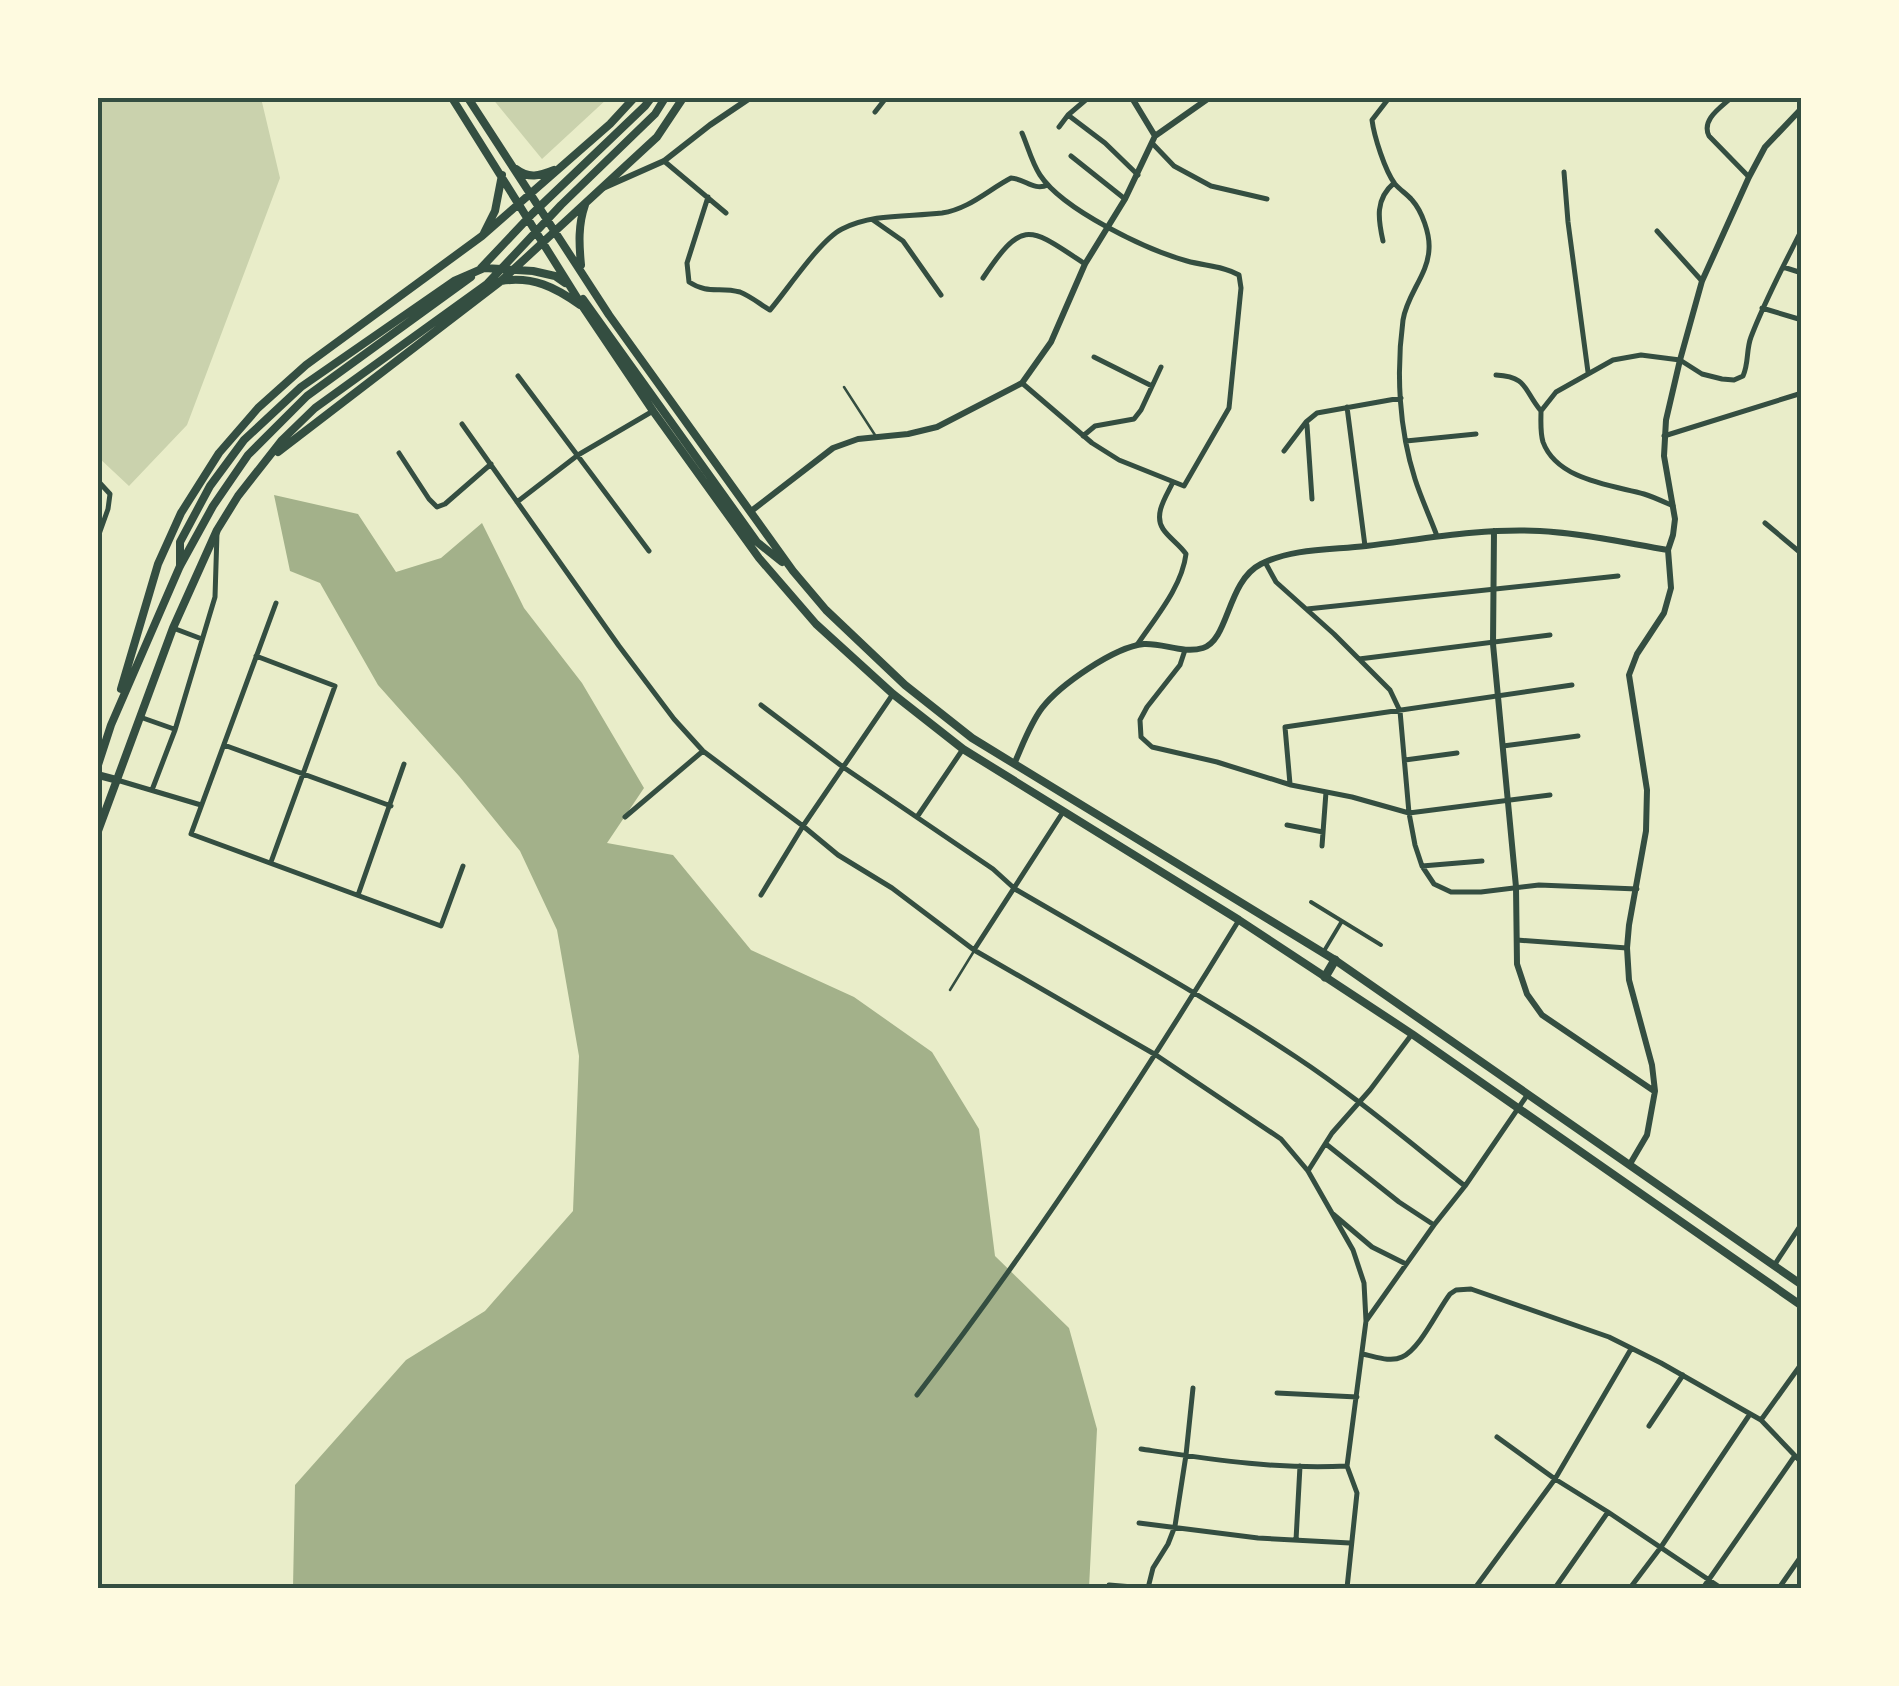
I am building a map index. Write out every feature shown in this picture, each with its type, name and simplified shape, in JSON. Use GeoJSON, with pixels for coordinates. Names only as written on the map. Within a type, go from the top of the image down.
{"type":"FeatureCollection","features":[{"type":"Feature","properties":{"kind":"highway"},"geometry":{"type":"LineString","coordinates":[[1325,977],[1335,960]]}},
{"type":"Feature","properties":{"kind":"main road"},"geometry":{"type":"LineString","coordinates":[[452,98],[583,307],[757,542],[793,571]]}},
{"type":"Feature","properties":{"kind":"main road"},"geometry":{"type":"LineString","coordinates":[[468,98],[609,316],[793,571],[826,610],[905,685],[972,738],[1335,960],[1802,1285]]}},
{"type":"Feature","properties":{"kind":"main road"},"geometry":{"type":"LineString","coordinates":[[98,765],[158,564],[180,513],[219,454],[258,408],[306,365],[482,236],[610,124],[634,98]]}},
{"type":"Feature","properties":{"kind":"main road"},"geometry":{"type":"LineString","coordinates":[[98,831],[100,814],[118,780],[173,628],[217,530],[238,496],[282,440],[315,408],[488,284],[561,205],[655,114],[666,98]]}},
{"type":"Feature","properties":{"kind":"main road"},"geometry":{"type":"LineString","coordinates":[[270,458],[502,281],[657,137],[683,98]]}},
{"type":"Feature","properties":{"kind":"main road"},"geometry":{"type":"LineString","coordinates":[[111,725],[180,566],[213,506],[248,455],[307,396],[476,273],[648,102]]}},
{"type":"Feature","properties":{"kind":"main road"},"geometry":{"type":"LineString","coordinates":[[510,164],[530,176],[562,166]]}},
{"type":"Feature","properties":{"kind":"main road"},"geometry":{"type":"LineString","coordinates":[[482,236],[495,211],[502,176]]}},
{"type":"Feature","properties":{"kind":"main road"},"geometry":{"type":"LineString","coordinates":[[582,270],[580,218],[586,200]]}},
{"type":"Feature","properties":{"kind":"main road"},"geometry":{"type":"LineString","coordinates":[[180,566],[180,542],[210,486],[244,440],[301,387],[454,281],[484,268],[555,276],[591,307],[759,558],[816,624],[893,694],[963,749],[1238,920],[1412,1034],[1802,1306]]}},
{"type":"Feature","properties":{"kind":"main road"},"geometry":{"type":"LineString","coordinates":[[502,281],[519,278],[543,282],[583,307]]}},
{"type":"Feature","properties":{"kind":"main road"},"geometry":{"type":"LineString","coordinates":[[98,775],[118,780]]}},
{"type":"Feature","properties":{"kind":"street"},"geometry":{"type":"LineString","coordinates":[[597,191],[664,161],[750,98]]}},
{"type":"Feature","properties":{"kind":"street"},"geometry":{"type":"LineString","coordinates":[[875,112],[886,98]]}},
{"type":"Feature","properties":{"kind":"street"},"geometry":{"type":"LineString","coordinates":[[1058,128],[1088,98]]}},
{"type":"Feature","properties":{"kind":"street"},"geometry":{"type":"LineString","coordinates":[[1132,98],[1153,140],[1174,166],[1211,186],[1267,200]]}},
{"type":"Feature","properties":{"kind":"street"},"geometry":{"type":"LineString","coordinates":[[750,512],[833,448],[858,439],[937,428],[1022,383],[1051,342],[1085,264],[1125,199],[1153,140],[1210,98]]}},
{"type":"Feature","properties":{"kind":"street"},"geometry":{"type":"LineString","coordinates":[[1389,98],[1372,120],[1374,130],[1394,183],[1414,202],[1422,218],[1430,248],[1404,318],[1399,372],[1406,442],[1415,480],[1437,536]]}},
{"type":"Feature","properties":{"kind":"street"},"geometry":{"type":"LineString","coordinates":[[1731,98],[1708,122],[1706,130],[1748,176]]}},
{"type":"Feature","properties":{"kind":"street"},"geometry":{"type":"LineString","coordinates":[[1630,1164],[1647,1134],[1655,1091],[1652,1065],[1629,980],[1629,925],[1646,830],[1647,790],[1629,674],[1636,654],[1664,614],[1671,588],[1668,550],[1675,518],[1664,436],[1702,281],[1748,176],[1765,147],[1802,108]]}},
{"type":"Feature","properties":{"kind":"street"},"geometry":{"type":"LineString","coordinates":[[1068,115],[1138,175]]}},
{"type":"Feature","properties":{"kind":"street"},"geometry":{"type":"LineString","coordinates":[[1022,132],[1039,173],[1081,211],[1149,247],[1186,261],[1231,270],[1240,275],[1241,288],[1230,408],[1184,486],[1119,460],[1083,436],[1022,383]]}},
{"type":"Feature","properties":{"kind":"street"},"geometry":{"type":"LineString","coordinates":[[1071,156],[1125,199]]}},
{"type":"Feature","properties":{"kind":"street"},"geometry":{"type":"LineString","coordinates":[[664,161],[726,212]]}},
{"type":"Feature","properties":{"kind":"street"},"geometry":{"type":"LineString","coordinates":[[1564,172],[1588,372]]}},
{"type":"Feature","properties":{"kind":"street"},"geometry":{"type":"LineString","coordinates":[[708,197],[687,263],[689,282],[701,290],[745,294],[770,310],[839,230],[894,216],[944,213],[966,206],[1011,178],[1019,178],[1032,187],[1048,185]]}},
{"type":"Feature","properties":{"kind":"street"},"geometry":{"type":"LineString","coordinates":[[1383,241],[1379,204],[1385,190],[1394,183]]}},
{"type":"Feature","properties":{"kind":"street"},"geometry":{"type":"LineString","coordinates":[[874,220],[903,241],[941,295]]}},
{"type":"Feature","properties":{"kind":"street"},"geometry":{"type":"LineString","coordinates":[[1541,411],[1556,392],[1588,372],[1613,360],[1641,355],[1680,360],[1702,374],[1722,379],[1743,376],[1748,365],[1748,344],[1762,308],[1802,229]]}},
{"type":"Feature","properties":{"kind":"street"},"geometry":{"type":"LineString","coordinates":[[1657,232],[1702,281]]}},
{"type":"Feature","properties":{"kind":"street"},"geometry":{"type":"LineString","coordinates":[[983,278],[1014,237],[1027,234],[1055,244],[1085,264]]}},
{"type":"Feature","properties":{"kind":"street"},"geometry":{"type":"LineString","coordinates":[[1783,267],[1802,273]]}},
{"type":"Feature","properties":{"kind":"street"},"geometry":{"type":"LineString","coordinates":[[1762,308],[1802,320]]}},
{"type":"Feature","properties":{"kind":"street"},"geometry":{"type":"LineString","coordinates":[[1094,357],[1152,386]]}},
{"type":"Feature","properties":{"kind":"street"},"geometry":{"type":"LineString","coordinates":[[1083,436],[1095,426],[1134,420],[1161,367]]}},
{"type":"Feature","properties":{"kind":"street"},"geometry":{"type":"LineString","coordinates":[[1496,375],[1513,376],[1523,382],[1541,411],[1544,444],[1565,468],[1588,480],[1649,495],[1673,506]]}},
{"type":"Feature","properties":{"kind":"street"},"geometry":{"type":"LineString","coordinates":[[518,376],[649,551]]}},
{"type":"Feature","properties":{"kind":"street"},"geometry":{"type":"LineString","coordinates":[[1664,436],[1802,393]]}},
{"type":"Feature","properties":{"kind":"street"},"geometry":{"type":"LineString","coordinates":[[1284,451],[1317,414],[1401,398]]}},
{"type":"Feature","properties":{"kind":"street"},"geometry":{"type":"LineString","coordinates":[[1347,408],[1365,546]]}},
{"type":"Feature","properties":{"kind":"street"},"geometry":{"type":"LineString","coordinates":[[517,502],[578,455],[658,409]]}},
{"type":"Feature","properties":{"kind":"street"},"geometry":{"type":"LineString","coordinates":[[1306,422],[1312,498]]}},
{"type":"Feature","properties":{"kind":"street"},"geometry":{"type":"LineString","coordinates":[[462,424],[618,646],[703,751],[838,855],[892,888],[974,950],[1156,1055],[1281,1139],[1308,1171],[1352,1250],[1364,1283],[1366,1321],[1348,1466],[1357,1493],[1346,1588]]}},
{"type":"Feature","properties":{"kind":"street"},"geometry":{"type":"LineString","coordinates":[[1406,442],[1476,434]]}},
{"type":"Feature","properties":{"kind":"street"},"geometry":{"type":"LineString","coordinates":[[399,454],[437,507],[491,464]]}},
{"type":"Feature","properties":{"kind":"street"},"geometry":{"type":"LineString","coordinates":[[98,481],[110,494],[98,537]]}},
{"type":"Feature","properties":{"kind":"street"},"geometry":{"type":"LineString","coordinates":[[1138,645],[1174,588],[1184,564],[1186,554],[1159,519],[1173,482]]}},
{"type":"Feature","properties":{"kind":"street"},"geometry":{"type":"LineString","coordinates":[[1765,523],[1802,554]]}},
{"type":"Feature","properties":{"kind":"street"},"geometry":{"type":"LineString","coordinates":[[152,790],[175,730],[215,597],[217,530]]}},
{"type":"Feature","properties":{"kind":"street"},"geometry":{"type":"LineString","coordinates":[[1015,762],[1034,720],[1054,695],[1108,657],[1138,645],[1207,648],[1217,638],[1246,575],[1265,562],[1313,550],[1494,530],[1541,531],[1668,550]]}},
{"type":"Feature","properties":{"kind":"street"},"geometry":{"type":"LineString","coordinates":[[1494,530],[1494,644],[1516,888],[1517,964],[1527,994],[1542,1015],[1655,1091]]}},
{"type":"Feature","properties":{"kind":"street"},"geometry":{"type":"LineString","coordinates":[[1265,562],[1276,582],[1390,690],[1400,711],[1415,845],[1434,884],[1451,892],[1540,885],[1637,889]]}},
{"type":"Feature","properties":{"kind":"street"},"geometry":{"type":"LineString","coordinates":[[1306,609],[1618,576]]}},
{"type":"Feature","properties":{"kind":"street"},"geometry":{"type":"LineString","coordinates":[[276,603],[191,834],[441,926],[463,866]]}},
{"type":"Feature","properties":{"kind":"street"},"geometry":{"type":"LineString","coordinates":[[173,628],[202,639]]}},
{"type":"Feature","properties":{"kind":"street"},"geometry":{"type":"LineString","coordinates":[[1358,659],[1550,634]]}},
{"type":"Feature","properties":{"kind":"street"},"geometry":{"type":"LineString","coordinates":[[1185,650],[1180,665],[1140,720],[1142,737],[1152,747],[1409,813],[1550,795]]}},
{"type":"Feature","properties":{"kind":"street"},"geometry":{"type":"LineString","coordinates":[[256,656],[335,686],[271,862]]}},
{"type":"Feature","properties":{"kind":"street"},"geometry":{"type":"LineString","coordinates":[[1290,785],[1285,727],[1572,684]]}},
{"type":"Feature","properties":{"kind":"street"},"geometry":{"type":"LineString","coordinates":[[761,895],[893,694]]}},
{"type":"Feature","properties":{"kind":"street"},"geometry":{"type":"LineString","coordinates":[[761,705],[843,767],[993,869],[1015,889],[1296,1056],[1465,1186]]}},
{"type":"Feature","properties":{"kind":"street"},"geometry":{"type":"LineString","coordinates":[[140,716],[175,730]]}},
{"type":"Feature","properties":{"kind":"street"},"geometry":{"type":"LineString","coordinates":[[1503,746],[1578,736]]}},
{"type":"Feature","properties":{"kind":"street"},"geometry":{"type":"LineString","coordinates":[[224,744],[391,806]]}},
{"type":"Feature","properties":{"kind":"street"},"geometry":{"type":"LineString","coordinates":[[917,817],[963,749]]}},
{"type":"Feature","properties":{"kind":"street"},"geometry":{"type":"LineString","coordinates":[[625,817],[703,751]]}},
{"type":"Feature","properties":{"kind":"street"},"geometry":{"type":"LineString","coordinates":[[1404,760],[1457,754]]}},
{"type":"Feature","properties":{"kind":"street"},"geometry":{"type":"LineString","coordinates":[[358,895],[404,764]]}},
{"type":"Feature","properties":{"kind":"street"},"geometry":{"type":"LineString","coordinates":[[118,780],[202,805]]}},
{"type":"Feature","properties":{"kind":"street"},"geometry":{"type":"LineString","coordinates":[[1322,846],[1326,792]]}},
{"type":"Feature","properties":{"kind":"street"},"geometry":{"type":"LineString","coordinates":[[974,950],[1063,812]]}},
{"type":"Feature","properties":{"kind":"street"},"geometry":{"type":"LineString","coordinates":[[1287,826],[1323,832]]}},
{"type":"Feature","properties":{"kind":"street"},"geometry":{"type":"LineString","coordinates":[[1422,866],[1482,860]]}},
{"type":"Feature","properties":{"kind":"street"},"geometry":{"type":"LineString","coordinates":[[1311,902],[1381,945]]}},
{"type":"Feature","properties":{"kind":"street"},"geometry":{"type":"LineString","coordinates":[[917,1395],[1093,1153],[1238,920]]}},
{"type":"Feature","properties":{"kind":"street"},"geometry":{"type":"LineString","coordinates":[[1323,952],[1342,921]]}},
{"type":"Feature","properties":{"kind":"street"},"geometry":{"type":"LineString","coordinates":[[1517,940],[1628,948]]}},
{"type":"Feature","properties":{"kind":"street"},"geometry":{"type":"LineString","coordinates":[[1308,1171],[1332,1134],[1412,1034]]}},
{"type":"Feature","properties":{"kind":"street"},"geometry":{"type":"LineString","coordinates":[[1366,1321],[1528,1094]]}},
{"type":"Feature","properties":{"kind":"street"},"geometry":{"type":"LineString","coordinates":[[1326,1144],[1399,1202],[1434,1224]]}},
{"type":"Feature","properties":{"kind":"street"},"geometry":{"type":"LineString","coordinates":[[1330,1212],[1372,1246],[1406,1264]]}},
{"type":"Feature","properties":{"kind":"street"},"geometry":{"type":"LineString","coordinates":[[1774,1267],[1802,1224]]}},
{"type":"Feature","properties":{"kind":"street"},"geometry":{"type":"LineString","coordinates":[[1362,1354],[1388,1360],[1401,1358],[1456,1290],[1471,1289],[1609,1337],[1683,1375],[1761,1420],[1802,1463]]}},
{"type":"Feature","properties":{"kind":"street"},"geometry":{"type":"LineString","coordinates":[[1475,1588],[1555,1479],[1631,1350]]}},
{"type":"Feature","properties":{"kind":"street"},"geometry":{"type":"LineString","coordinates":[[1761,1420],[1802,1362]]}},
{"type":"Feature","properties":{"kind":"street"},"geometry":{"type":"LineString","coordinates":[[1649,1426],[1683,1375]]}},
{"type":"Feature","properties":{"kind":"street"},"geometry":{"type":"LineString","coordinates":[[1108,1585],[1147,1588],[1152,1568],[1168,1544],[1186,1456],[1193,1388]]}},
{"type":"Feature","properties":{"kind":"street"},"geometry":{"type":"LineString","coordinates":[[1277,1393],[1357,1397]]}},
{"type":"Feature","properties":{"kind":"street"},"geometry":{"type":"LineString","coordinates":[[1630,1588],[1750,1414]]}},
{"type":"Feature","properties":{"kind":"street"},"geometry":{"type":"LineString","coordinates":[[1498,1437],[1721,1588]]}},
{"type":"Feature","properties":{"kind":"street"},"geometry":{"type":"LineString","coordinates":[[1141,1450],[1229,1461],[1348,1466]]}},
{"type":"Feature","properties":{"kind":"street"},"geometry":{"type":"LineString","coordinates":[[1703,1588],[1794,1457]]}},
{"type":"Feature","properties":{"kind":"street"},"geometry":{"type":"LineString","coordinates":[[1296,1540],[1300,1466]]}},
{"type":"Feature","properties":{"kind":"street"},"geometry":{"type":"LineString","coordinates":[[1555,1588],[1608,1512]]}},
{"type":"Feature","properties":{"kind":"street"},"geometry":{"type":"LineString","coordinates":[[1139,1523],[1258,1538],[1350,1543]]}},
{"type":"Feature","properties":{"kind":"street"},"geometry":{"type":"LineString","coordinates":[[1779,1588],[1802,1555]]}},
{"type":"Feature","properties":{"kind":"lane"},"geometry":{"type":"LineString","coordinates":[[844,387],[876,436]]}},
{"type":"Feature","properties":{"kind":"lane"},"geometry":{"type":"LineString","coordinates":[[950,990],[974,950]]}},
{"type":"Feature","properties":{"kind":"shaded area"},"geometry":{"type":"Polygon","coordinates":[[[98,98],[261,98],[280,178],[187,425],[129,486],[98,457],[98,98]]]}},
{"type":"Feature","properties":{"kind":"shaded area"},"geometry":{"type":"Polygon","coordinates":[[[492,98],[608,98],[542,159],[492,98]]]}},
{"type":"Feature","properties":{"kind":"shaded area"},"geometry":{"type":"Polygon","coordinates":[[[274,495],[358,514],[396,572],[441,558],[482,523],[524,608],[582,683],[644,788],[607,843],[673,855],[751,950],[854,997],[932,1052],[979,1129],[995,1256],[1069,1328],[1097,1429],[1089,1588],[293,1588],[295,1485],[406,1360],[485,1311],[573,1211],[579,1056],[557,930],[520,851],[378,685],[320,583],[290,571],[274,495]]]}}]}
